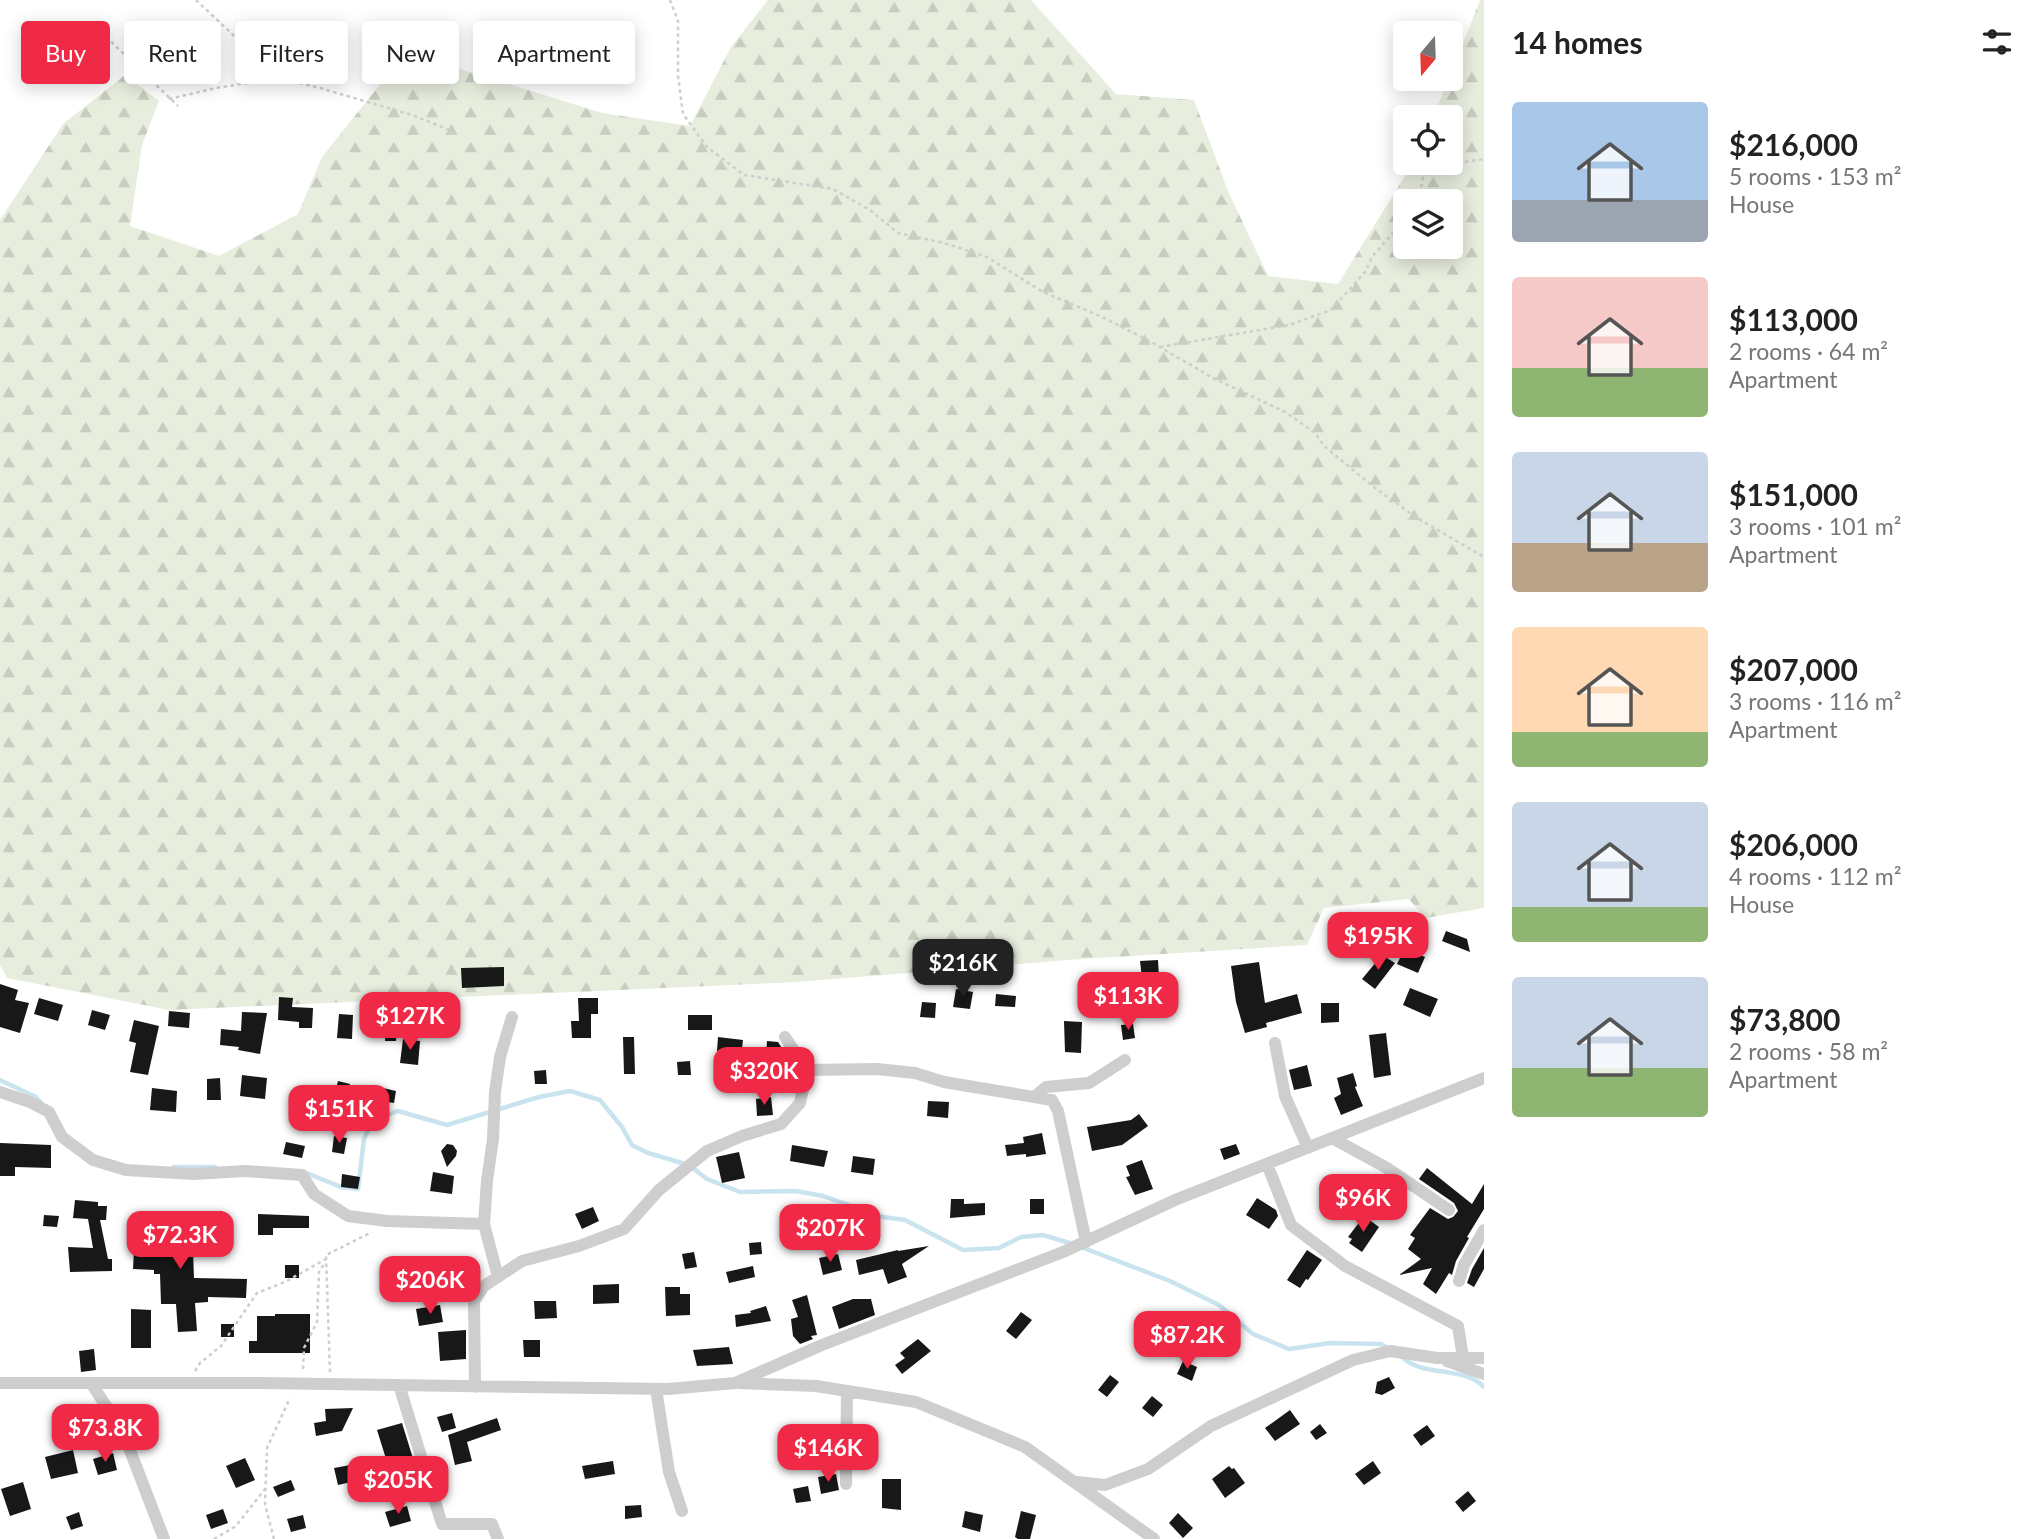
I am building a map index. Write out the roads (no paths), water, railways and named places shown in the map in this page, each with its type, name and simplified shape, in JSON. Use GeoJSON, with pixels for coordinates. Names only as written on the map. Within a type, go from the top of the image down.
{"type":"FeatureCollection","features":[{"type":"Feature","properties":{"kind":"street"},"geometry":{"type":"LineString","coordinates":[[498,1277],[484,1224],[495,1091],[500,1057],[512,1017]]}},
{"type":"Feature","properties":{"kind":"street"},"geometry":{"type":"LineString","coordinates":[[475,1387],[474,1301],[484,1286],[522,1261],[579,1246],[624,1229],[659,1190],[707,1151],[781,1124],[800,1103],[807,1070],[785,1037]]}},
{"type":"Feature","properties":{"kind":"street"},"geometry":{"type":"LineString","coordinates":[[1275,1042],[1285,1096],[1308,1148]]}},
{"type":"Feature","properties":{"kind":"street"},"geometry":{"type":"LineString","coordinates":[[1034,1097],[1046,1087],[1089,1083],[1125,1060]]}},
{"type":"Feature","properties":{"kind":"street"},"geometry":{"type":"LineString","coordinates":[[807,1070],[877,1069],[915,1073],[944,1082],[1052,1100],[1058,1111],[1086,1242]]}},
{"type":"Feature","properties":{"kind":"street"},"geometry":{"type":"LineString","coordinates":[[735,1382],[822,1345],[1086,1242],[1175,1200],[1484,1078]]}},
{"type":"Feature","properties":{"kind":"street"},"geometry":{"type":"LineString","coordinates":[[0,1092],[30,1102],[48,1112],[62,1137],[93,1160],[126,1170],[194,1174],[246,1171],[302,1175],[314,1194],[348,1216],[394,1222],[484,1224]]}},
{"type":"Feature","properties":{"kind":"street"},"geometry":{"type":"LineString","coordinates":[[1332,1138],[1387,1168],[1449,1210]]}},
{"type":"Feature","properties":{"kind":"street"},"geometry":{"type":"LineString","coordinates":[[1267,1164],[1291,1225],[1345,1266],[1458,1326],[1463,1358]]}},
{"type":"Feature","properties":{"kind":"street"},"geometry":{"type":"LineString","coordinates":[[1459,1281],[1464,1265],[1484,1230]]}},
{"type":"Feature","properties":{"kind":"street"},"geometry":{"type":"LineString","coordinates":[[1073,1481],[1105,1485],[1148,1469],[1211,1426],[1353,1360],[1390,1351],[1437,1358],[1484,1357]]}},
{"type":"Feature","properties":{"kind":"street"},"geometry":{"type":"LineString","coordinates":[[1437,1358],[1484,1374]]}},
{"type":"Feature","properties":{"kind":"street"},"geometry":{"type":"LineString","coordinates":[[0,1383],[656,1389],[735,1382],[816,1386],[916,1402],[1026,1447],[1154,1539]]}},
{"type":"Feature","properties":{"kind":"street"},"geometry":{"type":"LineString","coordinates":[[91,1383],[123,1432],[164,1539]]}},
{"type":"Feature","properties":{"kind":"street"},"geometry":{"type":"LineString","coordinates":[[399,1385],[442,1524],[492,1524],[498,1539]]}},
{"type":"Feature","properties":{"kind":"street"},"geometry":{"type":"LineString","coordinates":[[656,1389],[669,1472],[682,1511]]}},
{"type":"Feature","properties":{"kind":"street"},"geometry":{"type":"LineString","coordinates":[[846,1391],[846,1484]]}},
{"type":"Feature","properties":{"kind":"waterway"},"geometry":{"type":"LineString","coordinates":[[0,1080],[36,1097],[42,1104]]}},
{"type":"Feature","properties":{"kind":"waterway"},"geometry":{"type":"LineString","coordinates":[[304,1172],[341,1187],[358,1189],[364,1139],[372,1121],[398,1111],[447,1125],[539,1097],[570,1091],[600,1100],[622,1127],[632,1145],[648,1153],[689,1165],[707,1179],[740,1192],[796,1191],[823,1196],[883,1217],[905,1220],[963,1250],[999,1248],[1021,1237],[1043,1235],[1073,1244]]}},
{"type":"Feature","properties":{"kind":"waterway"},"geometry":{"type":"LineString","coordinates":[[174,1167],[215,1167]]}},
{"type":"Feature","properties":{"kind":"waterway"},"geometry":{"type":"LineString","coordinates":[[1081,1247],[1170,1281],[1219,1305],[1253,1334],[1289,1349],[1330,1343],[1381,1344],[1388,1348]]}},
{"type":"Feature","properties":{"kind":"waterway"},"geometry":{"type":"LineString","coordinates":[[1401,1356],[1420,1367],[1465,1376],[1484,1387]]}}]}
